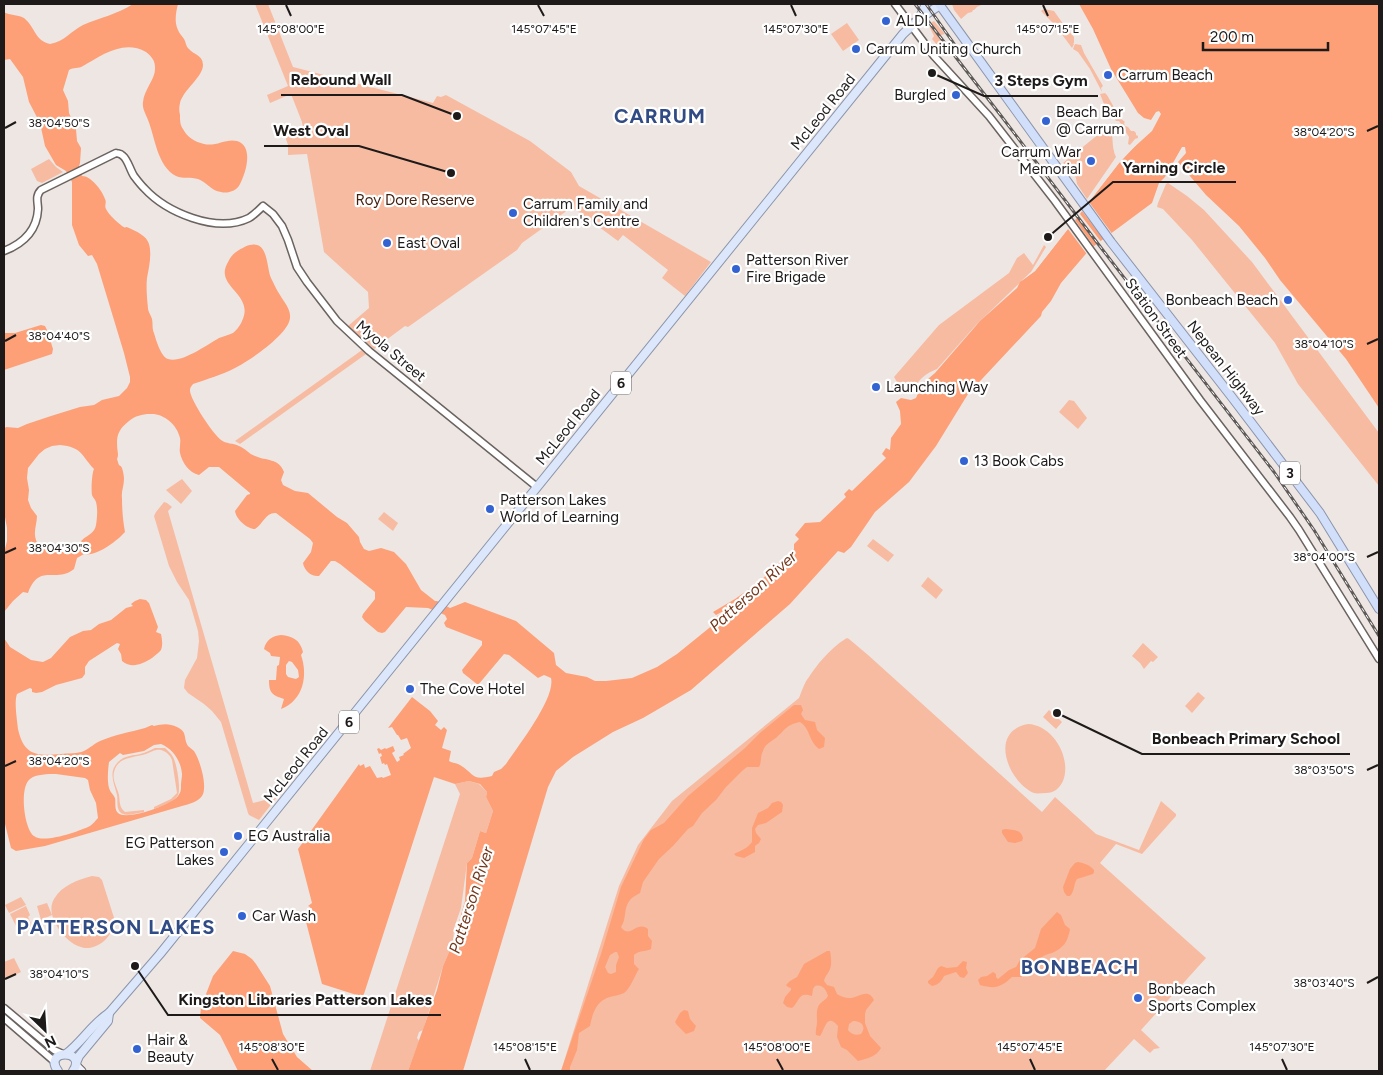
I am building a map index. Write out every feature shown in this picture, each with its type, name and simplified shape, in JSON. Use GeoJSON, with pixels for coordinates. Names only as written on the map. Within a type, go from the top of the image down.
{"type":"FeatureCollection","features":[{"type":"Feature","properties":{"kind":"highway","name":"Nepean Highway"},"geometry":{"type":"LineString","coordinates":[[939,4],[1111,242],[1320,513],[1379,609]]}},
{"type":"Feature","properties":{"kind":"main road"},"geometry":{"type":"LineString","coordinates":[[919,19],[926,4]]}},
{"type":"Feature","properties":{"kind":"main road","name":"McLeod Road"},"geometry":{"type":"LineString","coordinates":[[109,1013],[160,954],[264,826],[892,49],[919,19],[939,4]]}},
{"type":"Feature","properties":{"kind":"main road","name":"6"},"geometry":{"type":"LineString","coordinates":[[55,1068],[58,1057],[72,1049],[100,1019],[109,1013]]}},
{"type":"Feature","properties":{"kind":"main road","name":"6"},"geometry":{"type":"LineString","coordinates":[[77,1068],[80,1056],[108,1020],[109,1013]]}},
{"type":"Feature","properties":{"kind":"main road","name":"6"},"geometry":{"type":"LineString","coordinates":[[64,1054],[74,1057],[77,1068]]}},
{"type":"Feature","properties":{"kind":"street","name":"Station Street"},"geometry":{"type":"LineString","coordinates":[[895,4],[945,69],[989,116],[1065,214],[1200,400],[1300,530],[1379,659]]}},
{"type":"Feature","properties":{"kind":"street","name":"Myola Street"},"geometry":{"type":"LineString","coordinates":[[4,251],[22,242],[30,233],[37,217],[37,196],[41,190],[115,154],[124,156],[134,176],[154,198],[180,213],[206,221],[226,223],[249,217],[264,206],[282,226],[297,267],[337,321],[371,352],[537,487]]}},
{"type":"Feature","properties":{"kind":"street"},"geometry":{"type":"LineString","coordinates":[[4,1008],[54,1050],[64,1054]]}},
{"type":"Feature","properties":{"kind":"street"},"geometry":{"type":"LineString","coordinates":[[4,1018],[55,1068]]}},
{"type":"Feature","properties":{"kind":"green space","name":"Roy Dore Reserve"},"geometry":{"type":"Polygon","coordinates":[[[255,4],[268,4],[293,67],[433,103],[437,96],[446,95],[530,141],[571,172],[579,186],[711,262],[685,296],[662,278],[668,270],[623,235],[618,241],[572,207],[522,243],[517,250],[374,349],[348,326],[369,308],[368,292],[324,252],[307,154],[288,155],[288,145],[285,136],[303,128],[291,94],[270,103],[267,95],[288,86],[255,4]]]}},
{"type":"Feature","properties":{"kind":"green space"},"geometry":{"type":"Polygon","coordinates":[[[952,4],[983,4],[961,19],[952,4]]]}},
{"type":"Feature","properties":{"kind":"green space"},"geometry":{"type":"Polygon","coordinates":[[[1044,9],[1054,11],[1066,30],[1074,37],[1072,48],[1055,25],[1041,11],[1044,9]]]}},
{"type":"Feature","properties":{"kind":"green space"},"geometry":{"type":"Polygon","coordinates":[[[934,21],[945,34],[941,35],[944,50],[942,51],[932,39],[934,36],[930,28],[934,21]]]}},
{"type":"Feature","properties":{"kind":"green space"},"geometry":{"type":"Polygon","coordinates":[[[847,23],[859,40],[843,51],[831,34],[847,23]]]}},
{"type":"Feature","properties":{"kind":"green space"},"geometry":{"type":"Polygon","coordinates":[[[1075,44],[1081,45],[1103,86],[1101,88],[1102,92],[1090,69],[1078,52],[1073,49],[1075,44]]]}},
{"type":"Feature","properties":{"kind":"green space"},"geometry":{"type":"Polygon","coordinates":[[[1105,93],[1120,118],[1125,122],[1125,126],[1134,131],[1138,136],[1130,145],[1128,144],[1129,137],[1119,121],[1116,121],[1104,104],[1100,94],[1105,93]]]}},
{"type":"Feature","properties":{"kind":"green space"},"geometry":{"type":"Polygon","coordinates":[[[1110,125],[1116,157],[1087,199],[1072,172],[1063,163],[1110,125]]]}},
{"type":"Feature","properties":{"kind":"green space"},"geometry":{"type":"Polygon","coordinates":[[[49,159],[63,172],[42,183],[37,181],[31,169],[49,159]]]}},
{"type":"Feature","properties":{"kind":"green space"},"geometry":{"type":"Polygon","coordinates":[[[1168,183],[1204,210],[1252,262],[1379,433],[1379,486],[1298,384],[1275,343],[1192,240],[1163,209],[1157,207],[1168,183]]]}},
{"type":"Feature","properties":{"kind":"green space"},"geometry":{"type":"Polygon","coordinates":[[[1044,245],[1046,247],[1031,272],[976,325],[937,369],[923,377],[913,390],[903,392],[894,377],[939,325],[1009,273],[1017,258],[1024,253],[1033,265],[1044,245]]]}},
{"type":"Feature","properties":{"kind":"green space"},"geometry":{"type":"Polygon","coordinates":[[[362,350],[366,354],[240,444],[235,441],[362,350]]]}},
{"type":"Feature","properties":{"kind":"green space"},"geometry":{"type":"Polygon","coordinates":[[[1069,400],[1074,401],[1087,418],[1078,429],[1059,412],[1069,400]]]}},
{"type":"Feature","properties":{"kind":"green space"},"geometry":{"type":"Polygon","coordinates":[[[182,479],[192,491],[181,504],[166,490],[182,479]]]}},
{"type":"Feature","properties":{"kind":"green space"},"geometry":{"type":"Polygon","coordinates":[[[164,502],[172,507],[168,511],[253,803],[277,797],[259,820],[248,813],[221,722],[212,711],[184,688],[185,680],[197,658],[198,631],[189,600],[169,566],[154,516],[164,502]]]}},
{"type":"Feature","properties":{"kind":"green space"},"geometry":{"type":"Polygon","coordinates":[[[384,512],[398,523],[393,531],[378,519],[384,512]]]}},
{"type":"Feature","properties":{"kind":"green space"},"geometry":{"type":"Polygon","coordinates":[[[873,539],[894,555],[888,562],[867,546],[873,539]]]}},
{"type":"Feature","properties":{"kind":"green space"},"geometry":{"type":"Polygon","coordinates":[[[928,577],[943,590],[936,599],[921,586],[928,577]]]}},
{"type":"Feature","properties":{"kind":"green space"},"geometry":{"type":"Polygon","coordinates":[[[847,638],[1042,812],[1055,797],[1096,834],[1139,850],[1161,801],[1176,814],[1142,854],[1116,844],[1100,863],[1206,958],[1141,1030],[1160,1048],[1154,1049],[1150,1053],[1134,1039],[1104,1071],[561,1071],[619,886],[638,845],[672,801],[799,698],[816,666],[831,650],[847,638]]]}},
{"type":"Feature","properties":{"kind":"green space"},"geometry":{"type":"Polygon","coordinates":[[[1143,643],[1158,657],[1153,662],[1151,661],[1144,669],[1132,656],[1143,643]]]}},
{"type":"Feature","properties":{"kind":"green space"},"geometry":{"type":"Polygon","coordinates":[[[1198,692],[1205,698],[1192,713],[1185,706],[1198,692]]]}},
{"type":"Feature","properties":{"kind":"green space"},"geometry":{"type":"Polygon","coordinates":[[[1049,710],[1062,722],[1056,729],[1043,717],[1049,710]]]}},
{"type":"Feature","properties":{"kind":"green space"},"geometry":{"type":"Polygon","coordinates":[[[1028,724],[1045,730],[1058,744],[1062,753],[1065,772],[1063,781],[1054,791],[1035,793],[1016,779],[1010,768],[1005,746],[1008,736],[1016,729],[1028,724]]]}},
{"type":"Feature","properties":{"kind":"green space"},"geometry":{"type":"Polygon","coordinates":[[[155,748],[165,748],[173,757],[178,776],[178,795],[170,802],[154,809],[154,807],[171,799],[177,793],[172,760],[167,753],[157,750],[146,754],[127,758],[119,763],[114,772],[114,781],[121,806],[125,812],[144,810],[144,812],[129,815],[121,813],[118,807],[112,774],[115,766],[123,758],[142,754],[155,748]]]}},
{"type":"Feature","properties":{"kind":"green space"},"geometry":{"type":"Polygon","coordinates":[[[469,781],[479,784],[487,792],[486,797],[493,811],[486,833],[480,831],[472,858],[467,863],[461,908],[454,928],[453,943],[443,966],[423,1030],[419,1032],[417,1038],[419,1041],[408,1071],[370,1071],[460,794],[455,784],[469,781]]]}},
{"type":"Feature","properties":{"kind":"green space"},"geometry":{"type":"Polygon","coordinates":[[[92,876],[99,877],[102,880],[116,924],[103,942],[94,947],[84,948],[69,940],[63,934],[54,920],[52,905],[61,890],[76,881],[92,876]]]}},
{"type":"Feature","properties":{"kind":"green space"},"geometry":{"type":"Polygon","coordinates":[[[21,897],[26,905],[9,913],[5,905],[21,897]]]}},
{"type":"Feature","properties":{"kind":"green space"},"geometry":{"type":"Polygon","coordinates":[[[47,903],[52,915],[41,920],[37,906],[47,903]]]}},
{"type":"Feature","properties":{"kind":"green space"},"geometry":{"type":"Polygon","coordinates":[[[26,906],[30,915],[28,917],[33,927],[21,933],[10,914],[26,906]]]}},
{"type":"Feature","properties":{"kind":"green space"},"geometry":{"type":"Polygon","coordinates":[[[14,958],[21,972],[6,979],[4,962],[14,958]]]}},
{"type":"Feature","properties":{"kind":"water","name":"Patterson River"},"geometry":{"type":"Polygon","coordinates":[[[133,4],[178,4],[176,20],[178,30],[188,48],[200,57],[203,62],[200,74],[185,93],[180,103],[180,122],[182,127],[192,139],[204,144],[237,141],[242,144],[247,154],[246,167],[239,186],[226,193],[212,188],[198,179],[176,176],[165,165],[157,151],[143,107],[145,93],[155,71],[154,62],[150,55],[137,48],[121,48],[113,50],[81,67],[69,70],[63,90],[68,101],[69,113],[76,129],[77,141],[81,148],[79,166],[82,176],[89,178],[104,195],[106,200],[105,206],[109,214],[125,228],[127,227],[141,234],[149,244],[148,309],[152,319],[153,331],[161,352],[165,358],[180,359],[219,338],[233,333],[237,329],[245,312],[240,297],[226,279],[225,272],[230,258],[241,249],[250,245],[257,245],[263,250],[271,278],[290,315],[288,324],[283,332],[258,353],[220,375],[193,384],[190,389],[191,396],[203,417],[217,437],[223,441],[237,445],[259,458],[279,464],[284,472],[281,480],[283,485],[295,491],[308,493],[347,523],[359,537],[364,549],[369,551],[381,548],[394,552],[406,564],[421,590],[435,601],[450,608],[465,602],[516,621],[554,653],[556,665],[566,673],[587,677],[595,681],[632,678],[657,667],[677,654],[719,620],[717,616],[733,606],[716,615],[713,612],[759,582],[794,549],[794,544],[799,539],[795,535],[805,523],[820,522],[846,497],[844,494],[849,489],[852,491],[886,458],[882,454],[886,448],[890,450],[891,438],[901,424],[900,411],[896,402],[901,398],[911,400],[916,398],[922,384],[935,373],[980,321],[1017,288],[1020,282],[1035,271],[1119,163],[1152,131],[1161,114],[1159,111],[1156,112],[1151,120],[1144,118],[1138,113],[1111,69],[1093,29],[1079,4],[1379,4],[1379,408],[1346,359],[1280,280],[1239,226],[1206,195],[1178,162],[1186,153],[1185,147],[1182,147],[1165,177],[1159,183],[1152,203],[1090,249],[1061,283],[1041,316],[968,394],[936,446],[909,482],[875,512],[851,547],[844,553],[838,551],[790,604],[691,690],[643,718],[613,732],[573,757],[556,771],[548,787],[463,1071],[408,1071],[437,990],[443,966],[453,943],[465,901],[467,863],[472,858],[480,831],[486,833],[493,811],[486,797],[487,792],[480,784],[469,781],[455,784],[434,777],[363,997],[322,984],[304,914],[308,913],[310,907],[308,906],[312,903],[298,849],[359,764],[360,766],[364,764],[365,768],[370,766],[377,778],[391,775],[387,764],[382,764],[381,753],[379,754],[377,749],[381,750],[393,746],[395,751],[392,753],[397,762],[400,760],[399,757],[411,748],[407,738],[401,740],[392,727],[388,728],[412,697],[430,711],[438,721],[435,725],[441,730],[444,727],[447,730],[442,748],[451,751],[449,761],[460,765],[474,776],[480,778],[492,776],[494,772],[506,764],[542,710],[551,687],[551,678],[544,675],[538,678],[509,655],[504,654],[478,685],[463,673],[462,670],[482,645],[482,641],[446,627],[444,623],[447,619],[445,615],[428,608],[406,607],[385,632],[378,632],[362,617],[375,599],[375,592],[335,561],[331,561],[319,576],[308,573],[303,563],[311,552],[313,543],[276,513],[267,516],[255,529],[242,523],[235,511],[250,493],[219,467],[209,467],[199,475],[189,470],[181,456],[180,438],[176,428],[169,420],[155,414],[144,414],[134,418],[119,432],[117,459],[122,468],[124,478],[122,496],[125,532],[112,544],[100,551],[84,554],[77,558],[74,569],[67,573],[37,578],[28,593],[23,592],[4,612],[4,553],[7,541],[7,528],[4,512],[4,429],[6,427],[18,428],[119,396],[127,388],[130,377],[97,264],[92,255],[88,256],[79,245],[72,225],[72,182],[66,171],[56,165],[45,146],[40,123],[29,102],[23,77],[10,59],[4,60],[4,12],[24,18],[41,40],[50,44],[63,39],[83,25],[133,4]],[[52,446],[45,449],[28,468],[28,500],[37,516],[35,537],[39,545],[48,550],[62,550],[79,545],[93,532],[96,525],[97,505],[92,495],[94,469],[80,452],[67,446],[52,446]]]}},
{"type":"Feature","properties":{"kind":"water"},"geometry":{"type":"Polygon","coordinates":[[[41,325],[45,326],[47,330],[53,349],[52,354],[4,370],[4,333],[15,333],[41,325]]]}},
{"type":"Feature","properties":{"kind":"water"},"geometry":{"type":"Polygon","coordinates":[[[140,599],[146,600],[149,603],[158,627],[156,632],[161,634],[162,648],[160,651],[144,662],[130,665],[122,661],[118,649],[120,644],[117,643],[89,661],[82,678],[56,685],[42,692],[32,692],[30,688],[17,694],[16,711],[21,738],[28,749],[38,754],[79,753],[98,742],[116,735],[152,725],[165,724],[174,726],[183,731],[188,746],[194,751],[199,761],[204,780],[204,792],[196,801],[188,804],[45,846],[16,851],[11,848],[4,820],[4,638],[10,647],[31,660],[43,662],[51,658],[70,637],[83,631],[91,630],[99,624],[111,620],[126,608],[133,606],[131,604],[140,599]],[[161,744],[154,745],[144,751],[123,755],[120,753],[109,762],[108,785],[115,798],[118,813],[123,815],[139,814],[167,804],[179,795],[182,775],[180,765],[173,752],[161,744]],[[56,774],[33,777],[27,783],[25,790],[25,817],[31,832],[39,838],[53,838],[78,831],[90,826],[98,818],[96,803],[88,780],[56,774]]]}},
{"type":"Feature","properties":{"kind":"water"},"geometry":{"type":"Polygon","coordinates":[[[289,636],[298,642],[303,652],[301,655],[304,671],[302,686],[295,700],[281,709],[284,699],[272,693],[269,680],[276,680],[280,657],[271,656],[264,649],[272,637],[289,636]],[[289,661],[286,665],[286,674],[288,677],[296,679],[299,677],[298,670],[289,661]]]}},
{"type":"Feature","properties":{"kind":"water"},"geometry":{"type":"Polygon","coordinates":[[[794,705],[801,705],[803,710],[801,714],[805,720],[815,722],[817,730],[825,738],[824,747],[819,749],[813,743],[806,728],[800,722],[789,726],[765,747],[759,767],[747,767],[742,771],[702,813],[693,826],[659,859],[643,882],[640,893],[628,903],[621,927],[627,932],[640,927],[648,929],[648,936],[652,941],[651,949],[634,955],[634,964],[639,969],[630,985],[624,993],[607,998],[596,1007],[590,1026],[579,1033],[577,1050],[570,1071],[561,1071],[601,954],[621,887],[644,839],[651,830],[664,823],[688,796],[794,705]],[[617,952],[610,955],[605,967],[608,973],[616,972],[619,957],[617,952]]]}},
{"type":"Feature","properties":{"kind":"water"},"geometry":{"type":"Polygon","coordinates":[[[778,801],[783,805],[782,812],[766,823],[758,825],[755,829],[761,839],[755,846],[755,852],[744,858],[736,856],[734,854],[746,848],[752,842],[752,828],[758,813],[778,801]]]}},
{"type":"Feature","properties":{"kind":"water"},"geometry":{"type":"Polygon","coordinates":[[[1002,830],[1019,831],[1023,838],[1022,841],[1008,842],[1002,833],[1002,830]]]}},
{"type":"Feature","properties":{"kind":"water"},"geometry":{"type":"Polygon","coordinates":[[[1078,862],[1089,866],[1094,872],[1077,879],[1072,894],[1067,896],[1063,887],[1070,869],[1078,862]]]}},
{"type":"Feature","properties":{"kind":"water"},"geometry":{"type":"Polygon","coordinates":[[[1057,912],[1061,915],[1065,925],[1070,929],[1067,941],[1062,946],[1042,957],[1021,977],[1012,977],[997,987],[980,985],[978,980],[981,977],[993,972],[998,979],[1016,967],[1020,960],[1035,948],[1041,929],[1057,912]]]}},
{"type":"Feature","properties":{"kind":"water"},"geometry":{"type":"Polygon","coordinates":[[[233,951],[245,954],[256,964],[270,986],[283,1034],[297,1057],[313,1071],[238,1071],[220,1035],[200,1018],[201,1007],[213,976],[233,951]]]}},
{"type":"Feature","properties":{"kind":"water"},"geometry":{"type":"Polygon","coordinates":[[[830,951],[831,967],[824,981],[827,985],[834,987],[837,994],[844,997],[852,998],[863,994],[872,996],[874,1000],[866,1010],[865,1023],[870,1036],[881,1048],[877,1053],[858,1061],[841,1047],[837,1037],[838,1026],[831,1021],[828,1021],[820,1036],[816,1035],[817,1009],[828,996],[822,986],[815,986],[812,996],[804,995],[800,997],[792,1008],[787,1007],[783,1003],[791,990],[786,985],[797,977],[804,964],[830,951]],[[856,1021],[849,1024],[848,1030],[857,1035],[863,1031],[863,1026],[856,1021]]]}},
{"type":"Feature","properties":{"kind":"water"},"geometry":{"type":"Polygon","coordinates":[[[963,961],[967,962],[966,968],[968,973],[964,978],[960,977],[956,972],[944,976],[936,985],[932,986],[928,983],[941,966],[947,968],[957,967],[963,961]]]}},
{"type":"Feature","properties":{"kind":"water"},"geometry":{"type":"Polygon","coordinates":[[[684,1010],[688,1011],[690,1019],[696,1026],[694,1031],[686,1034],[675,1022],[684,1010]]]}},
{"type":"Feature","properties":{"kind":"pier"},"geometry":{"type":"Polygon","coordinates":[[[1139,139],[1140,141],[1119,163],[1089,202],[1113,235],[1105,241],[1082,211],[1080,214],[1102,243],[1098,246],[1077,218],[1075,220],[1095,248],[1086,257],[1086,253],[1068,229],[1035,271],[1020,282],[1037,267],[1118,161],[1139,139]]]}},
{"type":"Feature","properties":{"kind":"railway"},"geometry":{"type":"LineString","coordinates":[[915,4],[1274,472],[1314,530],[1379,636]]}},
{"type":"Feature","properties":{"kind":"railway"},"geometry":{"type":"LineString","coordinates":[[926,4],[962,55]]}},
{"type":"Feature","properties":{"kind":"place","name":"ALDI"},"geometry":{"type":"Point","coordinates":[886,21]}},
{"type":"Feature","properties":{"kind":"place","name":"Carrum Uniting Church"},"geometry":{"type":"Point","coordinates":[856,49]}},
{"type":"Feature","properties":{"kind":"place","name":"3 Steps Gym"},"geometry":{"type":"Point","coordinates":[932,73]}},
{"type":"Feature","properties":{"kind":"place","name":"Carrum Beach"},"geometry":{"type":"Point","coordinates":[1108,75]}},
{"type":"Feature","properties":{"kind":"place","name":"Burgled"},"geometry":{"type":"Point","coordinates":[956,95]}},
{"type":"Feature","properties":{"kind":"place","name":"Rebound Wall"},"geometry":{"type":"Point","coordinates":[457,116]}},
{"type":"Feature","properties":{"kind":"place","name":"Beach Bar @ Carrum"},"geometry":{"type":"Point","coordinates":[1046,121]}},
{"type":"Feature","properties":{"kind":"place","name":"Carrum War Memorial"},"geometry":{"type":"Point","coordinates":[1091,161]}},
{"type":"Feature","properties":{"kind":"place","name":"West Oval"},"geometry":{"type":"Point","coordinates":[451,173]}},
{"type":"Feature","properties":{"kind":"place","name":"Carrum Family and Children's Centre"},"geometry":{"type":"Point","coordinates":[513,213]}},
{"type":"Feature","properties":{"kind":"place","name":"Yarning Circle"},"geometry":{"type":"Point","coordinates":[1048,237]}},
{"type":"Feature","properties":{"kind":"place","name":"East Oval"},"geometry":{"type":"Point","coordinates":[387,243]}},
{"type":"Feature","properties":{"kind":"place","name":"Patterson River Fire Brigade"},"geometry":{"type":"Point","coordinates":[736,269]}},
{"type":"Feature","properties":{"kind":"place","name":"Bonbeach Beach"},"geometry":{"type":"Point","coordinates":[1288,300]}},
{"type":"Feature","properties":{"kind":"place","name":"Launching Way"},"geometry":{"type":"Point","coordinates":[876,387]}},
{"type":"Feature","properties":{"kind":"place","name":"13 Book Cabs"},"geometry":{"type":"Point","coordinates":[964,461]}},
{"type":"Feature","properties":{"kind":"place","name":"Patterson Lakes World of Learning"},"geometry":{"type":"Point","coordinates":[490,509]}},
{"type":"Feature","properties":{"kind":"place","name":"The Cove Hotel"},"geometry":{"type":"Point","coordinates":[410,689]}},
{"type":"Feature","properties":{"kind":"place","name":"Bonbeach Primary School"},"geometry":{"type":"Point","coordinates":[1057,713]}},
{"type":"Feature","properties":{"kind":"place","name":"EG Australia"},"geometry":{"type":"Point","coordinates":[238,836]}},
{"type":"Feature","properties":{"kind":"place","name":"EG Patterson Lakes"},"geometry":{"type":"Point","coordinates":[224,852]}},
{"type":"Feature","properties":{"kind":"place","name":"Car Wash"},"geometry":{"type":"Point","coordinates":[242,916]}},
{"type":"Feature","properties":{"kind":"place","name":"Kingston Libraries Patterson Lakes"},"geometry":{"type":"Point","coordinates":[135,966]}},
{"type":"Feature","properties":{"kind":"place","name":"Bonbeach Sports Complex"},"geometry":{"type":"Point","coordinates":[1138,998]}},
{"type":"Feature","properties":{"kind":"place","name":"Hair & Beauty"},"geometry":{"type":"Point","coordinates":[137,1049]}},
{"type":"Feature","properties":{"kind":"district","name":"CARRUM"},"geometry":{"type":"Point","coordinates":[660,116]}},
{"type":"Feature","properties":{"kind":"district","name":"PATTERSON LAKES"},"geometry":{"type":"Point","coordinates":[116,927]}},
{"type":"Feature","properties":{"kind":"district","name":"BONBEACH"},"geometry":{"type":"Point","coordinates":[1080,967]}}]}
